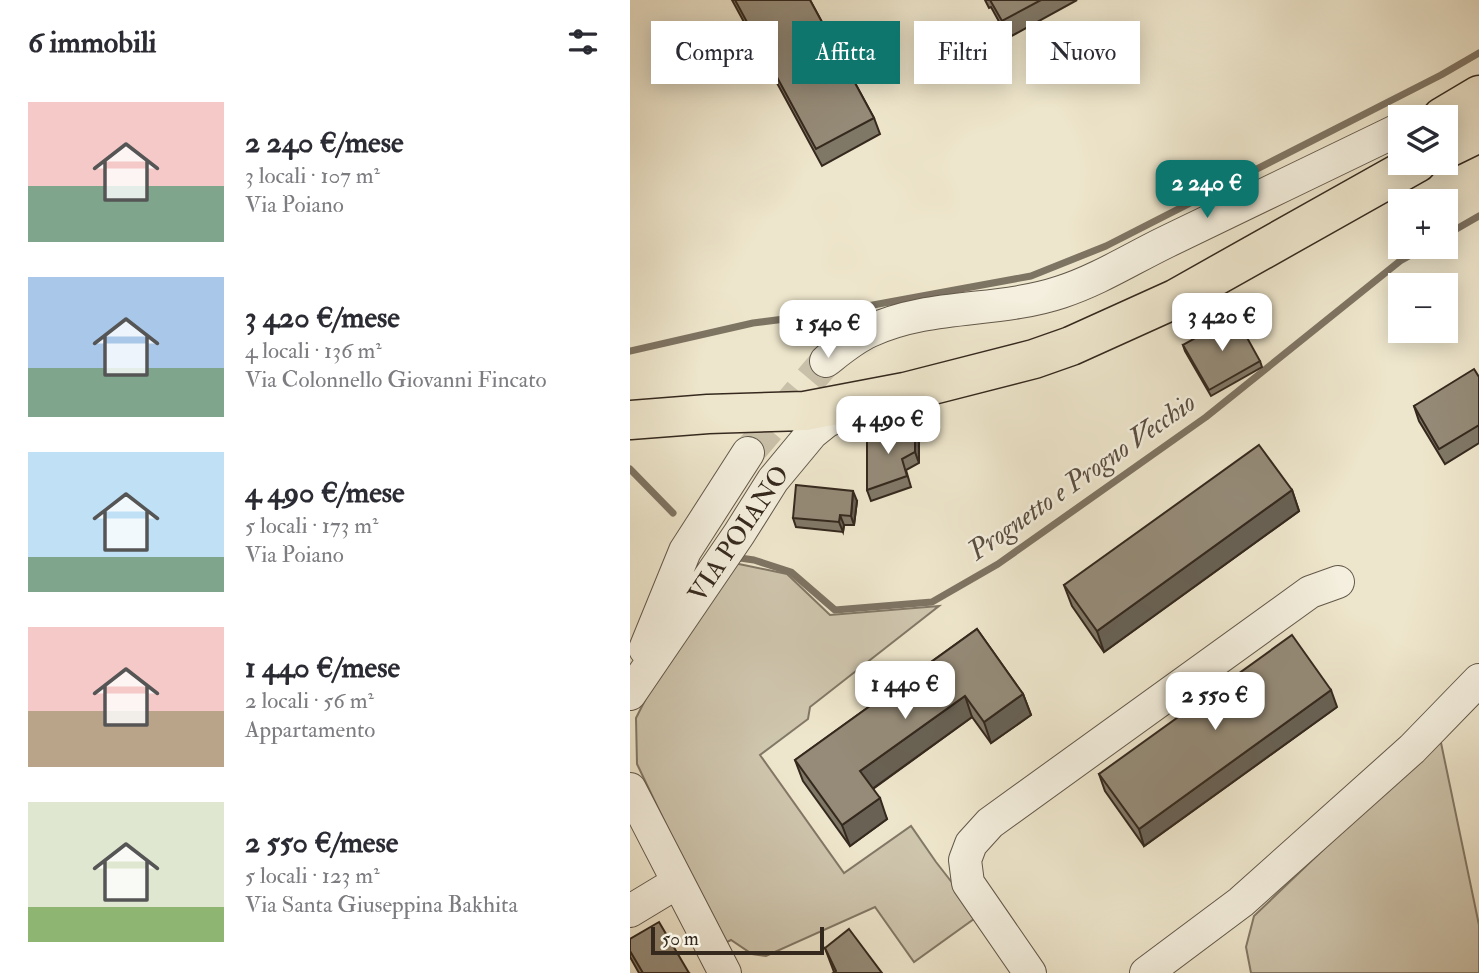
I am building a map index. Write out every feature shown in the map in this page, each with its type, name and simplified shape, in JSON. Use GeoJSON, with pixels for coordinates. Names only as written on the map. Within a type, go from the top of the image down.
{"type":"FeatureCollection","features":[{"type":"Feature","properties":{"kind":"main road"},"geometry":{"type":"LineString","coordinates":[[1458,107],[1479,94]]}},
{"type":"Feature","properties":{"kind":"main road"},"geometry":{"type":"LineString","coordinates":[[1458,143],[1479,133]]}},
{"type":"Feature","properties":{"kind":"main road"},"geometry":{"type":"LineString","coordinates":[[630,403],[769,398],[897,380],[978,360],[1090,313],[1231,241],[1388,149]]}},
{"type":"Feature","properties":{"kind":"main road"},"geometry":{"type":"LineString","coordinates":[[630,420],[805,411],[905,392],[1034,359],[1071,346],[1175,299],[1396,175]]}},
{"type":"Feature","properties":{"kind":"street"},"geometry":{"type":"LineString","coordinates":[[1453,105],[1479,94]]}},
{"type":"Feature","properties":{"kind":"street"},"geometry":{"type":"LineString","coordinates":[[826,361],[866,332],[890,322],[938,311],[1034,300],[1096,279],[1159,245],[1388,135]]}},
{"type":"Feature","properties":{"kind":"street","name":"VIA POIANO"},"geometry":{"type":"LineString","coordinates":[[630,694],[773,480],[812,433],[827,421],[844,414],[959,391],[995,370]]}},
{"type":"Feature","properties":{"kind":"street","name":"VIA POIANO"},"geometry":{"type":"LineString","coordinates":[[630,684],[685,551],[748,453]]}},
{"type":"Feature","properties":{"kind":"street"},"geometry":{"type":"LineString","coordinates":[[1030,973],[968,883],[965,860],[971,844],[990,823],[1310,592],[1338,582]]}},
{"type":"Feature","properties":{"kind":"street"},"geometry":{"type":"LineString","coordinates":[[1146,973],[1241,902],[1412,749],[1479,680]]}},
{"type":"Feature","properties":{"kind":"street"},"geometry":{"type":"LineString","coordinates":[[630,789],[725,973]]}},
{"type":"Feature","properties":{"kind":"street"},"geometry":{"type":"LineString","coordinates":[[630,911],[678,882]]}},
{"type":"Feature","properties":{"kind":"shaded area"},"geometry":{"type":"Polygon","coordinates":[[[734,563],[787,574],[830,615],[939,606],[810,707],[808,719],[760,755],[844,873],[911,826],[978,916],[914,962],[875,907],[766,956],[752,954],[731,940],[723,944],[637,764],[636,718],[662,667],[734,563]]]}},
{"type":"Feature","properties":{"kind":"shaded area"},"geometry":{"type":"Polygon","coordinates":[[[1440,738],[1479,925],[1479,973],[1251,973],[1246,947],[1254,916],[1440,738]]]}},
{"type":"Feature","properties":{"kind":"building"},"geometry":{"type":"Polygon","coordinates":[[[735,0],[810,0],[821,21],[792,21],[792,84],[856,84],[874,118],[816,149],[778,79],[778,21],[746,21],[735,0]]]}},
{"type":"Feature","properties":{"kind":"building"},"geometry":{"type":"Polygon","coordinates":[[[990,0],[1041,0],[1002,21],[990,0]]]}},
{"type":"Feature","properties":{"kind":"building"},"geometry":{"type":"Polygon","coordinates":[[[1235,316],[1260,361],[1209,390],[1183,345],[1235,316]]]}},
{"type":"Feature","properties":{"kind":"building"},"geometry":{"type":"Polygon","coordinates":[[[1474,369],[1479,377],[1479,425],[1439,449],[1414,406],[1474,369]]]}},
{"type":"Feature","properties":{"kind":"building"},"geometry":{"type":"Polygon","coordinates":[[[867,432],[915,432],[915,452],[902,459],[907,476],[867,490],[867,432]]]}},
{"type":"Feature","properties":{"kind":"building"},"geometry":{"type":"Polygon","coordinates":[[[1259,445],[1292,490],[1097,631],[1064,585],[1259,445]]]}},
{"type":"Feature","properties":{"kind":"building"},"geometry":{"type":"Polygon","coordinates":[[[796,485],[853,491],[851,516],[840,515],[839,522],[793,518],[796,485]]]}},
{"type":"Feature","properties":{"kind":"building"},"geometry":{"type":"Polygon","coordinates":[[[977,629],[1023,694],[984,722],[965,696],[860,771],[880,798],[842,825],[795,760],[977,629]]]}},
{"type":"Feature","properties":{"kind":"building"},"geometry":{"type":"Polygon","coordinates":[[[1292,635],[1331,690],[1139,829],[1099,774],[1292,635]]]}},
{"type":"Feature","properties":{"kind":"building"},"geometry":{"type":"Polygon","coordinates":[[[659,922],[689,973],[643,973],[630,951],[630,939],[659,922]]]}},
{"type":"Feature","properties":{"kind":"building"},"geometry":{"type":"Polygon","coordinates":[[[849,929],[882,973],[833,973],[836,971],[825,948],[849,929]]]}},
{"type":"Feature","properties":{"kind":"waterway","name":"Prognetto e Progno Vecchio"},"geometry":{"type":"LineString","coordinates":[[630,351],[753,323],[824,314],[1031,276],[1106,246],[1479,53]]}},
{"type":"Feature","properties":{"kind":"waterway","name":"Prognetto e Progno Vecchio"},"geometry":{"type":"LineString","coordinates":[[1458,228],[1479,216]]}},
{"type":"Feature","properties":{"kind":"waterway","name":"Prognetto e Progno Vecchio"},"geometry":{"type":"LineString","coordinates":[[733,557],[754,560],[791,572],[835,610],[932,602],[998,564],[1206,417],[1404,259]]}},
{"type":"Feature","properties":{"kind":"waterway","name":"Prognetto e Progno Vecchio"},"geometry":{"type":"LineString","coordinates":[[630,469],[673,513]]}},
{"type":"Feature","properties":{"kind":"tunnel"},"geometry":{"type":"LineString","coordinates":[[748,453],[826,361]]}}]}
